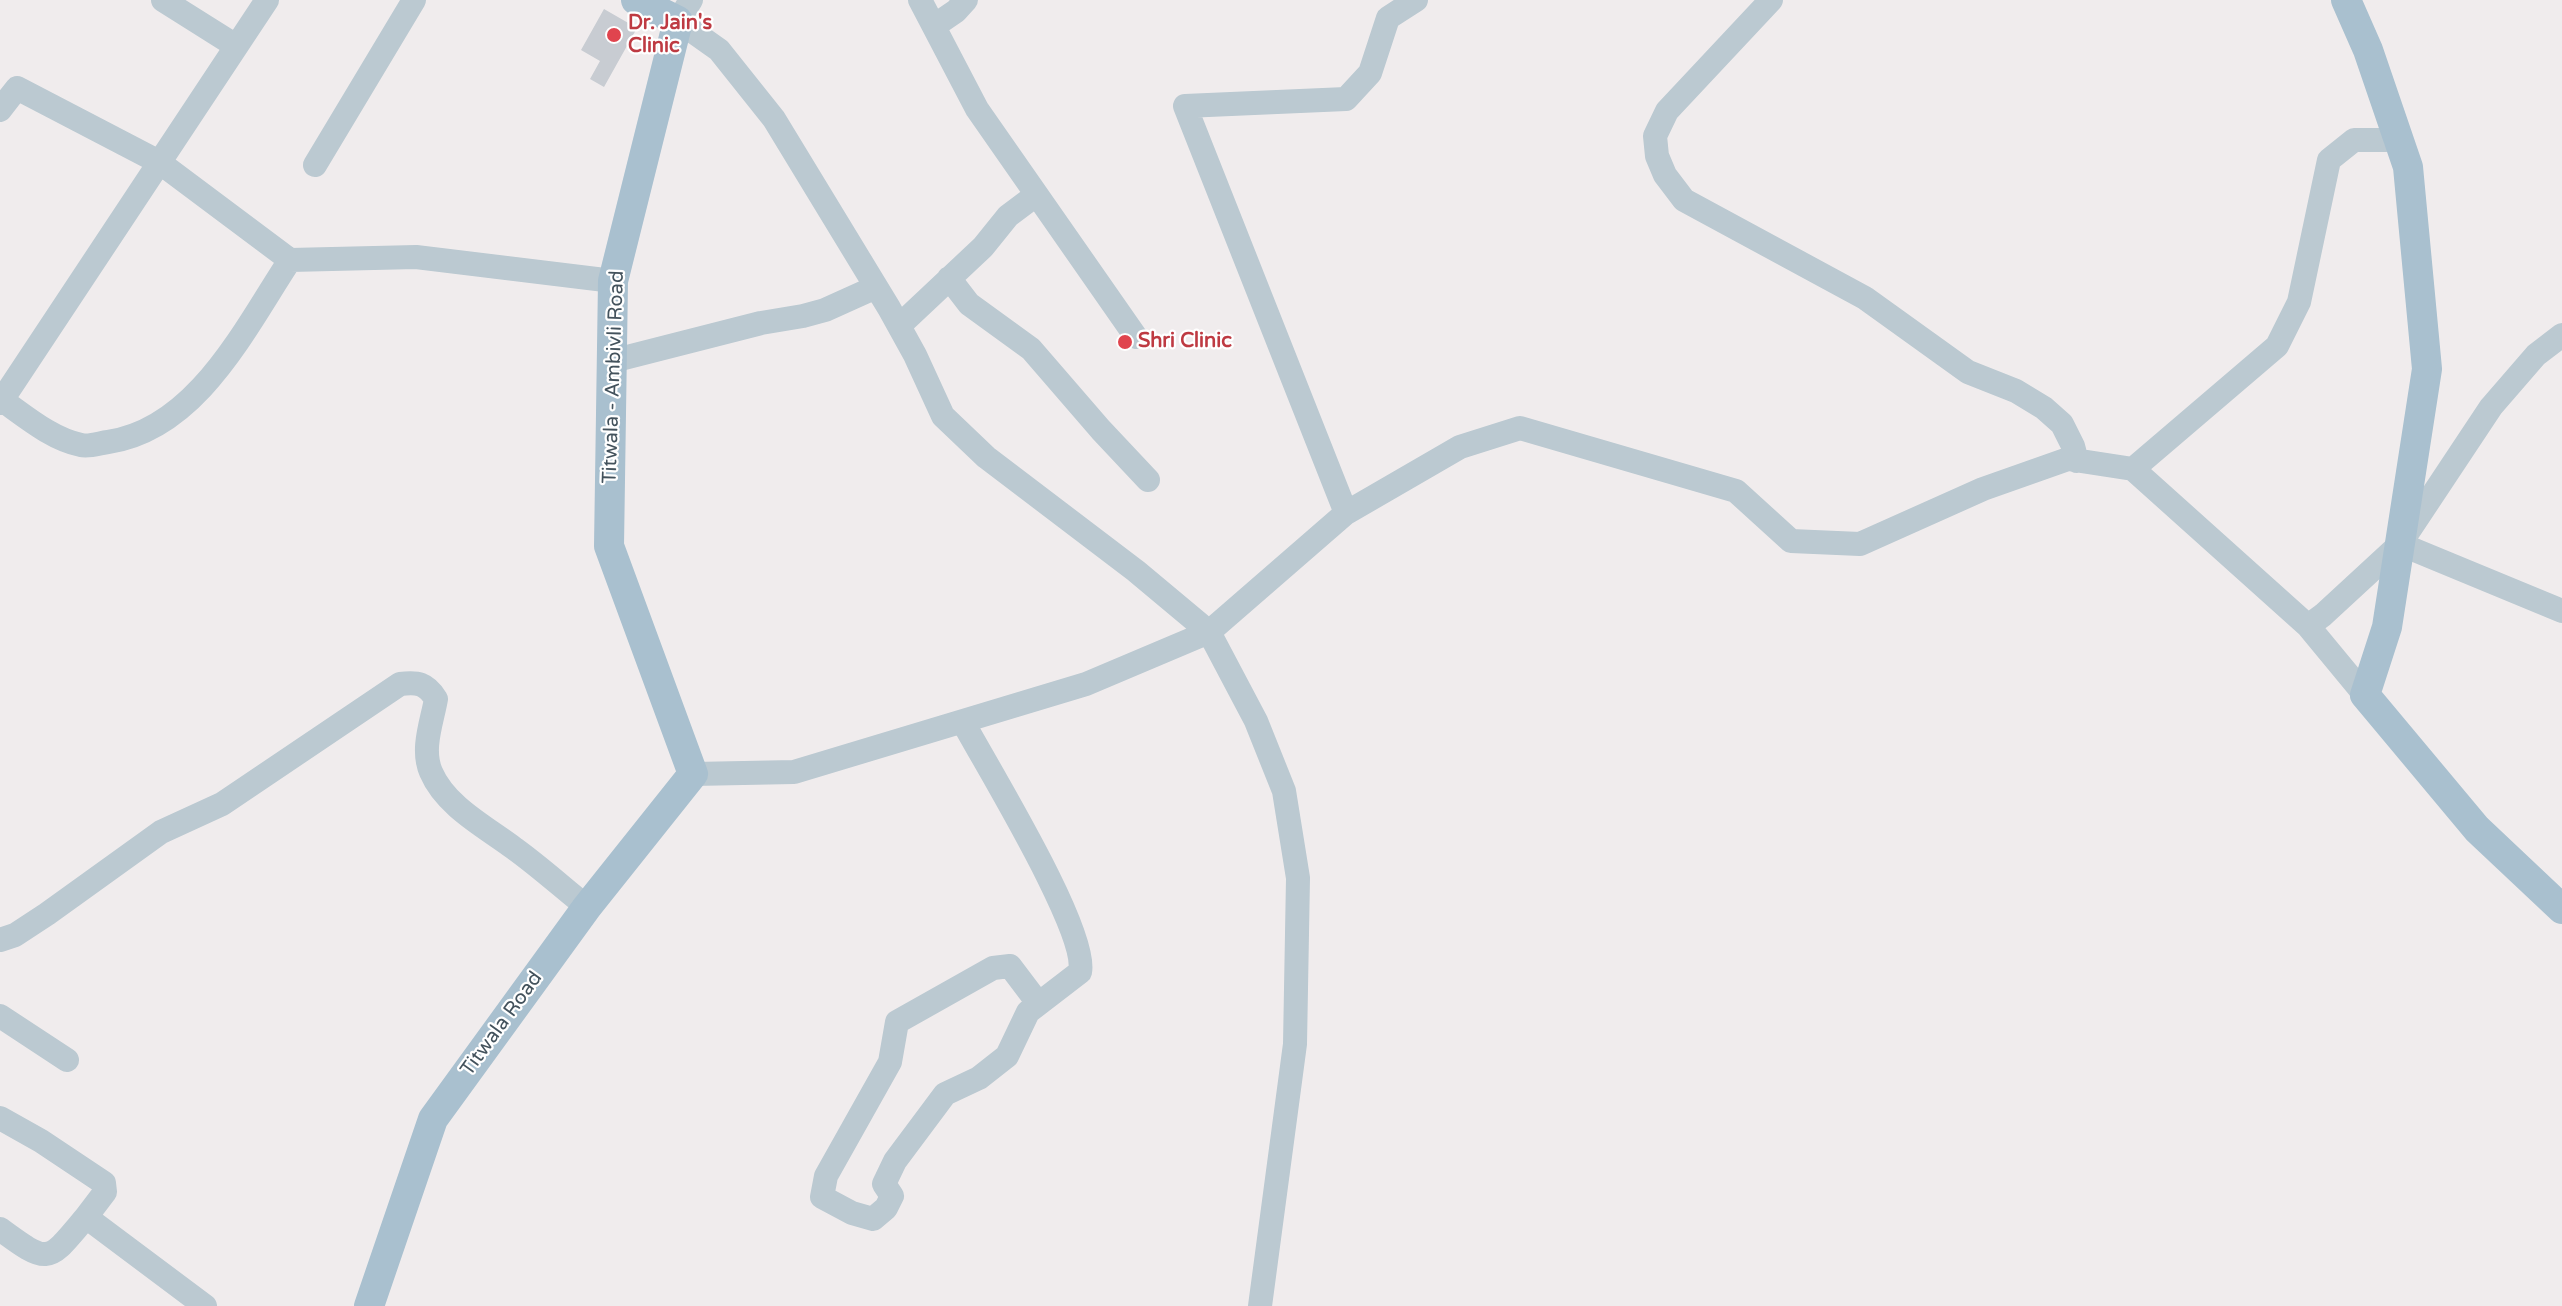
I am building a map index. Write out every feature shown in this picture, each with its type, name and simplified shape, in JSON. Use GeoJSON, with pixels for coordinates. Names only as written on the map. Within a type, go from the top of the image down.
{"type":"FeatureCollection","features":[{"type":"Feature","properties":{"kind":"main road"},"geometry":{"type":"LineString","coordinates":[[636,0],[684,10]]}},
{"type":"Feature","properties":{"kind":"main road"},"geometry":{"type":"LineString","coordinates":[[2346,0],[2368,50],[2408,167],[2427,369],[2387,627],[2365,695],[2477,830],[2562,909]]}},
{"type":"Feature","properties":{"kind":"main road","name":"Titwala - Ambivli Road"},"geometry":{"type":"LineString","coordinates":[[684,10],[613,281],[609,546],[693,774]]}},
{"type":"Feature","properties":{"kind":"main road","name":"Titwala Road"},"geometry":{"type":"LineString","coordinates":[[369,1306],[433,1119],[587,907],[693,774]]}},
{"type":"Feature","properties":{"kind":"street"},"geometry":{"type":"LineString","coordinates":[[163,0],[236,46]]}},
{"type":"Feature","properties":{"kind":"street"},"geometry":{"type":"LineString","coordinates":[[267,0],[1,401],[42,428],[82,445],[119,440],[151,430],[181,409],[217,370],[290,260]]}},
{"type":"Feature","properties":{"kind":"street"},"geometry":{"type":"LineString","coordinates":[[315,165],[414,0]]}},
{"type":"Feature","properties":{"kind":"street"},"geometry":{"type":"LineString","coordinates":[[920,0],[976,109],[1136,338]]}},
{"type":"Feature","properties":{"kind":"street"},"geometry":{"type":"LineString","coordinates":[[934,26],[966,0]]}},
{"type":"Feature","properties":{"kind":"street"},"geometry":{"type":"LineString","coordinates":[[1346,513],[1185,106],[1346,99],[1370,73],[1388,18],[1416,0]]}},
{"type":"Feature","properties":{"kind":"street"},"geometry":{"type":"LineString","coordinates":[[1771,0],[1667,111],[1655,136],[1657,156],[1665,175],[1684,200],[1865,298],[1968,372],[2016,392],[2044,408],[2062,424],[2073,446],[2077,461]]}},
{"type":"Feature","properties":{"kind":"street"},"geometry":{"type":"LineString","coordinates":[[684,10],[774,119],[899,326],[943,416],[986,457],[1136,571],[1209,632],[1256,721],[1284,791],[1298,878],[1295,1044],[1292,1078],[1260,1306]]}},
{"type":"Feature","properties":{"kind":"street"},"geometry":{"type":"LineString","coordinates":[[0,110],[8,81],[159,162],[290,260],[416,258],[613,281]]}},
{"type":"Feature","properties":{"kind":"street"},"geometry":{"type":"LineString","coordinates":[[2133,469],[2277,346],[2299,302],[2329,160],[2354,140],[2386,140]]}},
{"type":"Feature","properties":{"kind":"street"},"geometry":{"type":"LineString","coordinates":[[899,326],[983,247],[1008,216],[1036,195]]}},
{"type":"Feature","properties":{"kind":"street"},"geometry":{"type":"LineString","coordinates":[[949,278],[969,304],[1031,349],[1148,480]]}},
{"type":"Feature","properties":{"kind":"street"},"geometry":{"type":"LineString","coordinates":[[612,361],[761,323],[794,319],[825,310],[876,287]]}},
{"type":"Feature","properties":{"kind":"street"},"geometry":{"type":"LineString","coordinates":[[2308,626],[2400,544],[2491,406],[2536,355],[2562,335]]}},
{"type":"Feature","properties":{"kind":"street"},"geometry":{"type":"LineString","coordinates":[[693,774],[794,772],[1086,684],[1209,632],[1346,513],[1460,447],[1521,428],[1736,491],[1791,541],[1860,544],[1983,489],[2068,459],[2133,469],[2308,626],[2365,695]]}},
{"type":"Feature","properties":{"kind":"street"},"geometry":{"type":"LineString","coordinates":[[2400,544],[2562,612]]}},
{"type":"Feature","properties":{"kind":"street"},"geometry":{"type":"LineString","coordinates":[[0,940],[15,935],[47,914],[161,832],[222,804],[400,684],[418,682],[429,688],[436,699],[428,752],[430,771],[440,788],[453,803],[517,850],[587,907]]}},
{"type":"Feature","properties":{"kind":"street"},"geometry":{"type":"LineString","coordinates":[[963,722],[1059,896],[1080,952],[1080,972],[1028,1012],[1007,1056],[979,1077],[945,1094],[901,1153],[884,1184],[892,1196],[886,1208],[873,1219],[852,1213],[822,1197],[826,1176],[890,1062],[897,1022],[993,968],[1010,966],[1038,1004]]}},
{"type":"Feature","properties":{"kind":"street"},"geometry":{"type":"LineString","coordinates":[[0,1016],[67,1060]]}},
{"type":"Feature","properties":{"kind":"street"},"geometry":{"type":"LineString","coordinates":[[0,1118],[41,1141],[104,1183],[105,1192],[58,1250],[45,1255],[33,1251],[0,1229]]}},
{"type":"Feature","properties":{"kind":"street"},"geometry":{"type":"LineString","coordinates":[[86,1217],[205,1306]]}},
{"type":"Feature","properties":{"kind":"building"},"geometry":{"type":"Polygon","coordinates":[[[604,9],[637,28],[604,87],[590,79],[600,61],[581,50],[604,9]]]}},
{"type":"Feature","properties":{"kind":"place","name":"Dr. Jain's Clinic"},"geometry":{"type":"Point","coordinates":[614,35]}},
{"type":"Feature","properties":{"kind":"place","name":"Shri Clinic"},"geometry":{"type":"Point","coordinates":[1125,342]}}]}
